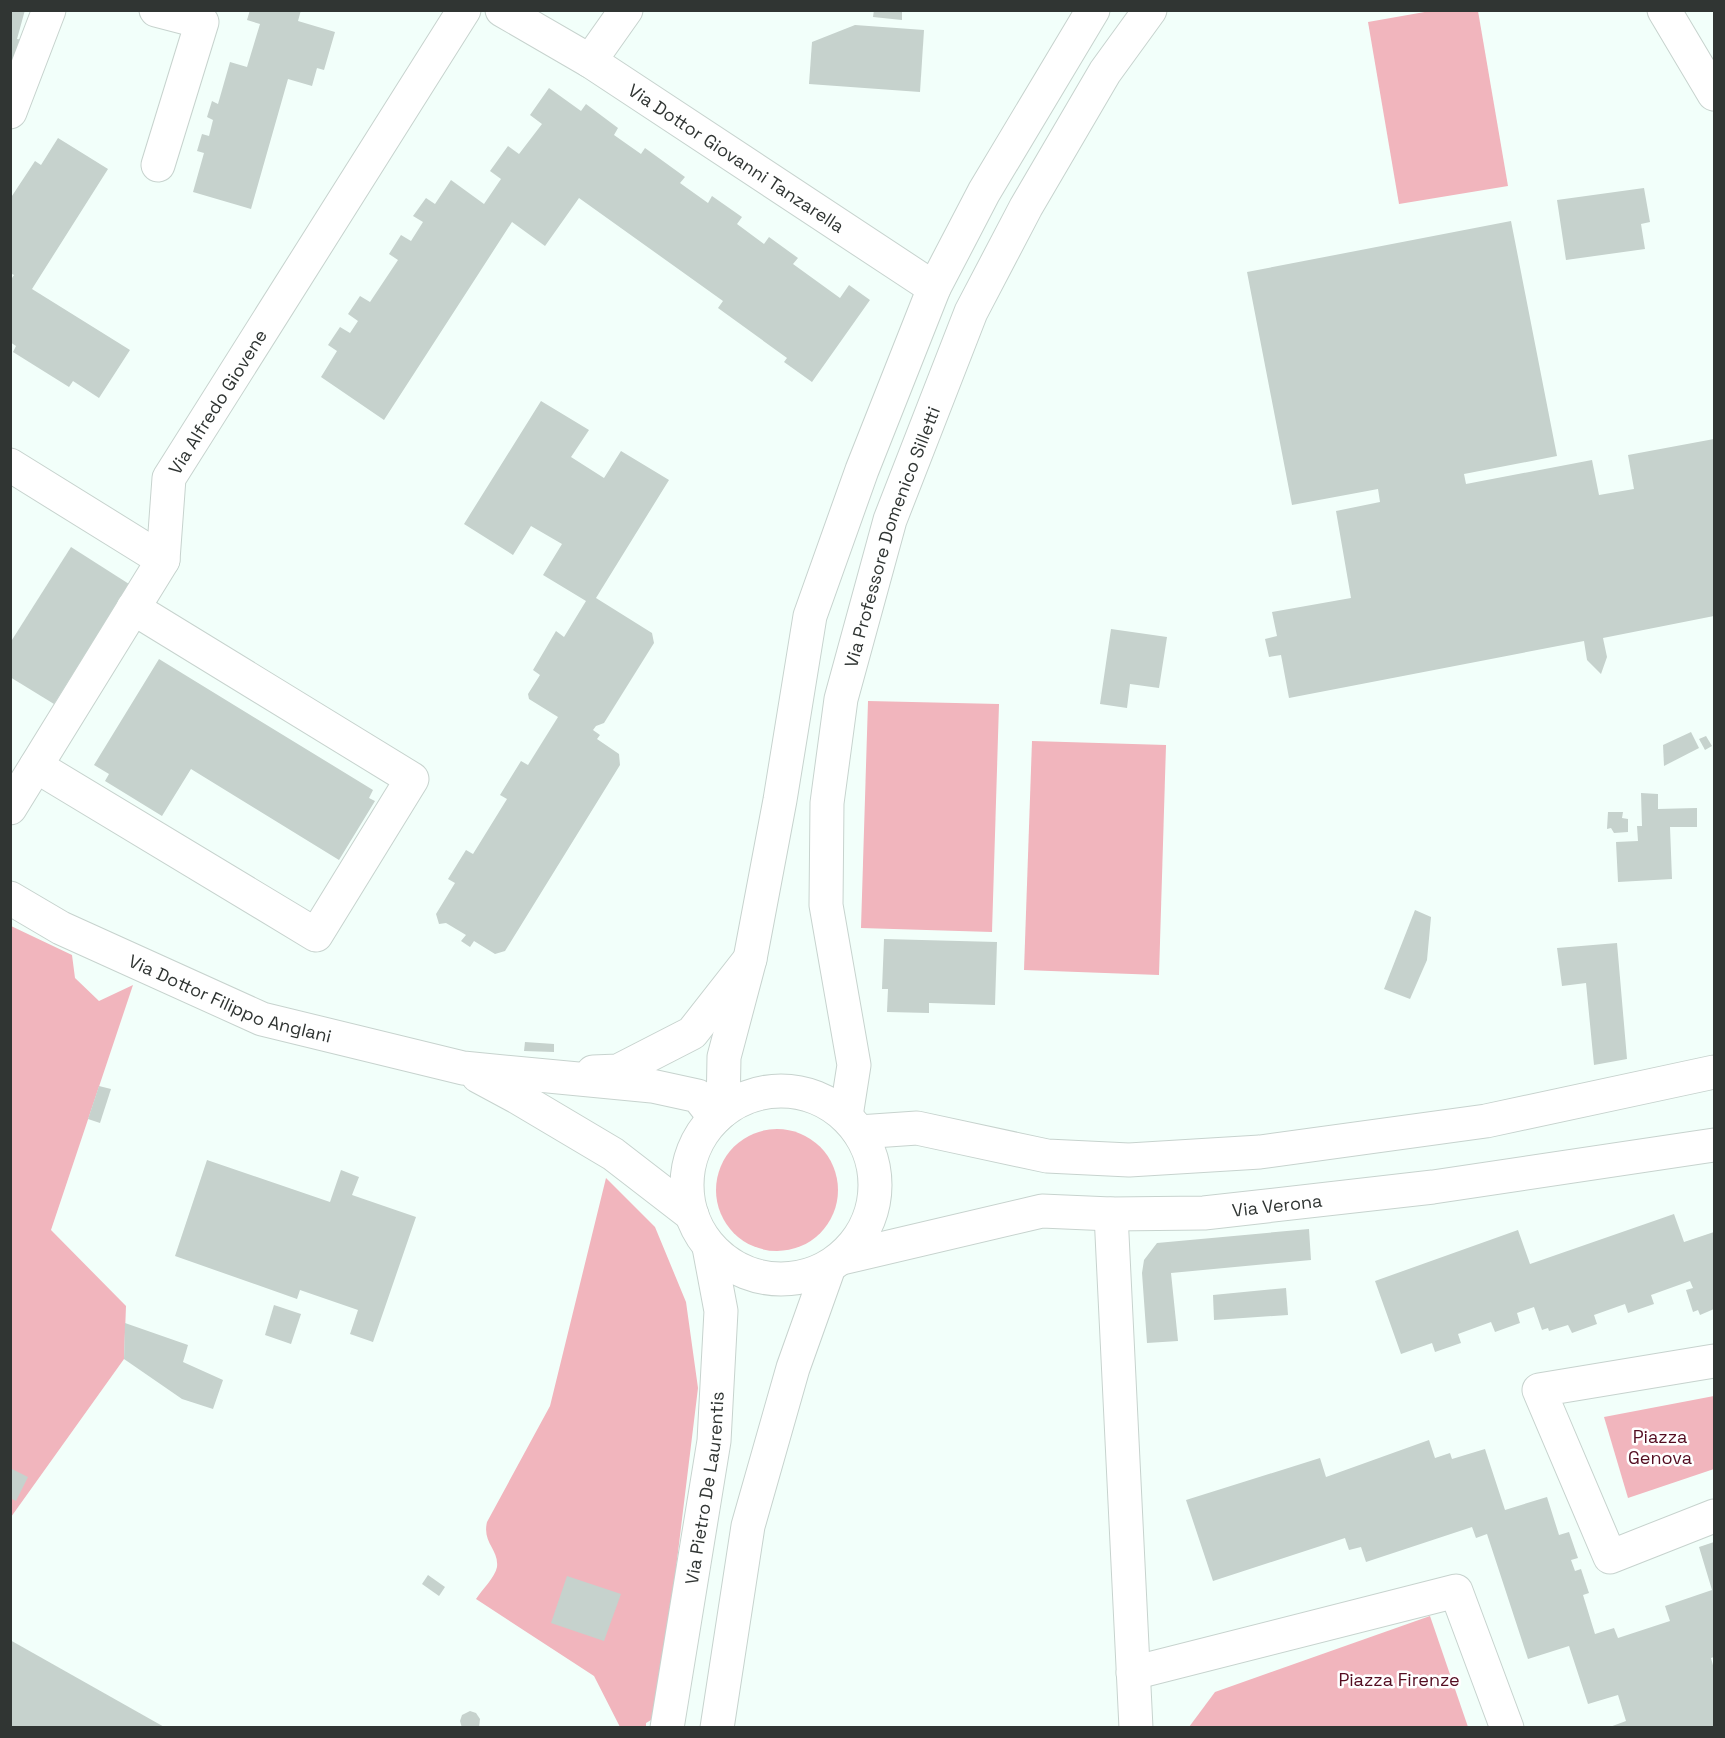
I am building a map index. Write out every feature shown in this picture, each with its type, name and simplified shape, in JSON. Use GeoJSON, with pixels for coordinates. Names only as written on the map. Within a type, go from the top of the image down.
{"type":"FeatureCollection","features":[{"type":"Feature","properties":{"kind":"street"},"geometry":{"type":"LineString","coordinates":[[10,112],[49,10]]}},
{"type":"Feature","properties":{"kind":"street"},"geometry":{"type":"LineString","coordinates":[[156,10],[202,22],[158,165]]}},
{"type":"Feature","properties":{"kind":"street","name":"Via Alfredo Giovene"},"geometry":{"type":"LineString","coordinates":[[10,808],[163,560],[169,478],[464,10]]}},
{"type":"Feature","properties":{"kind":"street","name":"Via Dottor Giovanni Tanzarella"},"geometry":{"type":"LineString","coordinates":[[502,10],[590,61],[934,288]]}},
{"type":"Feature","properties":{"kind":"street"},"geometry":{"type":"LineString","coordinates":[[590,61],[626,10]]}},
{"type":"Feature","properties":{"kind":"street"},"geometry":{"type":"LineString","coordinates":[[719,1115],[724,1057],[750,959],[780,800],[810,616],[862,470],[934,288],[984,192],[1093,10]]}},
{"type":"Feature","properties":{"kind":"street","name":"Via Professore Domenico Silletti"},"geometry":{"type":"LineString","coordinates":[[853,1124],[854,1065],[826,905],[827,803],[841,699],[847,676],[890,520],[971,312],[1026,207],[1105,72],[1150,10]]}},
{"type":"Feature","properties":{"kind":"street"},"geometry":{"type":"LineString","coordinates":[[1664,10],[1714,94]]}},
{"type":"Feature","properties":{"kind":"street"},"geometry":{"type":"LineString","coordinates":[[10,465],[163,560]]}},
{"type":"Feature","properties":{"kind":"street"},"geometry":{"type":"LineString","coordinates":[[36,766],[316,935],[412,779],[134,609]]}},
{"type":"Feature","properties":{"kind":"street","name":"Via Dottor Filippo Anglani"},"geometry":{"type":"LineString","coordinates":[[10,898],[61,928],[262,1019],[463,1068]]}},
{"type":"Feature","properties":{"kind":"street"},"geometry":{"type":"LineString","coordinates":[[526,1074],[618,1071],[692,1033],[750,959]]}},
{"type":"Feature","properties":{"kind":"street"},"geometry":{"type":"LineString","coordinates":[[463,1068],[652,1086],[698,1096],[719,1115]]}},
{"type":"Feature","properties":{"kind":"street"},"geometry":{"type":"LineString","coordinates":[[463,1068],[517,1097],[613,1155],[692,1215]]}},
{"type":"Feature","properties":{"kind":"street"},"geometry":{"type":"LineString","coordinates":[[853,1124],[917,1128],[1047,1156],[1129,1160],[1260,1152],[1486,1121],[1714,1072]]}},
{"type":"Feature","properties":{"kind":"street"},"geometry":{"type":"LineString","coordinates":[[717,1728],[748,1526],[793,1368],[836,1263],[861,1237],[872,1212],[876,1184],[872,1157],[853,1124],[824,1101],[799,1092],[772,1092],[746,1098],[719,1115],[699,1139],[690,1163],[687,1189],[692,1215],[699,1231],[710,1246],[734,1268],[765,1278],[798,1278],[836,1263]]}},
{"type":"Feature","properties":{"kind":"street","name":"Via Verona"},"geometry":{"type":"LineString","coordinates":[[836,1263],[1042,1211],[1111,1214],[1204,1213],[1421,1188],[1714,1145]]}},
{"type":"Feature","properties":{"kind":"street"},"geometry":{"type":"LineString","coordinates":[[1111,1214],[1136,1728]]}},
{"type":"Feature","properties":{"kind":"street","name":"Via Pietro De Laurentis"},"geometry":{"type":"LineString","coordinates":[[668,1728],[714,1441],[721,1311],[710,1246]]}},
{"type":"Feature","properties":{"kind":"street"},"geometry":{"type":"LineString","coordinates":[[1714,1361],[1539,1390],[1610,1557],[1714,1516]]}},
{"type":"Feature","properties":{"kind":"street"},"geometry":{"type":"LineString","coordinates":[[1133,1673],[1455,1591],[1507,1728]]}},
{"type":"Feature","properties":{"kind":"green space"},"geometry":{"type":"Polygon","coordinates":[[[1436,10],[1478,11],[1508,186],[1399,204],[1368,22],[1436,10]]]}},
{"type":"Feature","properties":{"kind":"green space"},"geometry":{"type":"Polygon","coordinates":[[[868,701],[999,704],[992,932],[861,928],[868,701]]]}},
{"type":"Feature","properties":{"kind":"green space"},"geometry":{"type":"Polygon","coordinates":[[[1032,741],[1166,745],[1159,975],[1024,970],[1032,741]]]}},
{"type":"Feature","properties":{"kind":"green space"},"geometry":{"type":"Polygon","coordinates":[[[11,926],[72,955],[75,978],[99,1001],[133,985],[51,1230],[126,1306],[124,1359],[11,1517],[11,926]]]}},
{"type":"Feature","properties":{"kind":"green space"},"geometry":{"type":"Polygon","coordinates":[[[777,1129],[800,1134],[820,1147],[833,1167],[838,1190],[833,1213],[820,1233],[800,1246],[777,1251],[754,1246],[734,1233],[721,1213],[716,1190],[721,1167],[734,1147],[754,1134],[777,1129]]]}},
{"type":"Feature","properties":{"kind":"green space"},"geometry":{"type":"Polygon","coordinates":[[[606,1178],[655,1227],[686,1302],[698,1388],[658,1716],[646,1723],[646,1727],[620,1727],[594,1676],[476,1599],[497,1567],[496,1555],[488,1541],[487,1522],[550,1406],[606,1178]]]}},
{"type":"Feature","properties":{"kind":"green space","name":"Piazza Genova"},"geometry":{"type":"Polygon","coordinates":[[[1714,1396],[1714,1469],[1628,1498],[1604,1417],[1714,1396]]]}},
{"type":"Feature","properties":{"kind":"green space","name":"Piazza Firenze"},"geometry":{"type":"Polygon","coordinates":[[[1430,1616],[1468,1727],[1189,1727],[1215,1692],[1430,1616]]]}},
{"type":"Feature","properties":{"kind":"building"},"geometry":{"type":"Polygon","coordinates":[[[10,10],[25,10],[17,39],[24,40],[18,60],[10,58],[10,10]]]}},
{"type":"Feature","properties":{"kind":"building"},"geometry":{"type":"Polygon","coordinates":[[[250,10],[301,10],[298,21],[335,32],[324,70],[317,68],[312,86],[288,79],[251,209],[193,192],[204,153],[197,151],[202,134],[209,136],[213,120],[207,117],[212,101],[218,104],[230,62],[247,67],[260,24],[247,20],[250,10]]]}},
{"type":"Feature","properties":{"kind":"building"},"geometry":{"type":"Polygon","coordinates":[[[874,10],[902,10],[902,20],[873,17],[874,10]]]}},
{"type":"Feature","properties":{"kind":"building"},"geometry":{"type":"Polygon","coordinates":[[[855,25],[924,30],[920,92],[809,84],[812,42],[855,25]]]}},
{"type":"Feature","properties":{"kind":"building"},"geometry":{"type":"Polygon","coordinates":[[[549,88],[581,111],[586,104],[618,128],[614,135],[641,154],[645,148],[685,177],[680,183],[708,203],[712,196],[742,217],[737,224],[764,244],[769,237],[798,258],[793,264],[840,298],[849,285],[870,300],[812,382],[784,362],[787,358],[718,308],[723,301],[579,198],[545,246],[512,222],[384,420],[321,377],[337,351],[328,345],[340,327],[350,333],[358,321],[348,314],[360,296],[370,302],[398,260],[389,254],[401,235],[411,241],[423,222],[413,216],[426,198],[435,204],[451,180],[484,204],[501,179],[490,171],[508,146],[519,154],[542,124],[530,115],[549,88]]]}},
{"type":"Feature","properties":{"kind":"building"},"geometry":{"type":"Polygon","coordinates":[[[58,138],[108,169],[32,289],[130,350],[99,398],[73,381],[69,387],[13,352],[16,346],[10,342],[10,281],[14,275],[10,273],[10,199],[35,161],[41,165],[58,138]]]}},
{"type":"Feature","properties":{"kind":"building"},"geometry":{"type":"Polygon","coordinates":[[[1644,188],[1650,222],[1641,224],[1645,249],[1566,260],[1557,200],[1644,188]]]}},
{"type":"Feature","properties":{"kind":"building"},"geometry":{"type":"Polygon","coordinates":[[[1511,221],[1557,456],[1464,474],[1466,484],[1592,460],[1599,495],[1634,489],[1628,455],[1714,439],[1714,616],[1603,638],[1607,657],[1601,674],[1587,660],[1584,641],[1289,698],[1281,655],[1269,657],[1265,639],[1277,636],[1272,612],[1351,598],[1336,511],[1380,502],[1378,489],[1292,505],[1247,272],[1511,221]]]}},
{"type":"Feature","properties":{"kind":"building"},"geometry":{"type":"Polygon","coordinates":[[[541,401],[589,430],[571,457],[604,478],[621,451],[669,480],[596,598],[652,633],[654,643],[604,723],[593,730],[600,735],[597,739],[619,754],[620,765],[505,951],[495,954],[474,941],[470,947],[461,941],[466,935],[446,923],[439,924],[436,914],[455,883],[448,879],[466,850],[473,854],[507,799],[500,795],[521,761],[528,765],[558,717],[529,699],[528,694],[540,675],[533,670],[556,631],[564,637],[586,601],[543,575],[562,544],[531,526],[513,555],[464,524],[541,401]]]}},
{"type":"Feature","properties":{"kind":"building"},"geometry":{"type":"Polygon","coordinates":[[[71,547],[129,584],[54,704],[10,677],[10,643],[71,547]]]}},
{"type":"Feature","properties":{"kind":"building"},"geometry":{"type":"Polygon","coordinates":[[[1111,629],[1167,637],[1159,688],[1130,684],[1127,708],[1100,704],[1111,629]]]}},
{"type":"Feature","properties":{"kind":"building"},"geometry":{"type":"Polygon","coordinates":[[[159,659],[373,790],[369,798],[375,801],[339,860],[191,769],[162,816],[105,781],[109,774],[94,765],[159,659]]]}},
{"type":"Feature","properties":{"kind":"building"},"geometry":{"type":"Polygon","coordinates":[[[1691,732],[1699,748],[1664,766],[1663,745],[1691,732]]]}},
{"type":"Feature","properties":{"kind":"building"},"geometry":{"type":"Polygon","coordinates":[[[1706,736],[1712,746],[1705,750],[1699,739],[1706,736]]]}},
{"type":"Feature","properties":{"kind":"building"},"geometry":{"type":"Polygon","coordinates":[[[1641,793],[1658,794],[1658,809],[1697,808],[1697,827],[1670,827],[1672,879],[1618,882],[1616,842],[1638,841],[1637,826],[1642,826],[1641,793]]]}},
{"type":"Feature","properties":{"kind":"building"},"geometry":{"type":"Polygon","coordinates":[[[1608,812],[1623,812],[1622,818],[1628,819],[1628,832],[1614,833],[1611,828],[1607,829],[1608,812]]]}},
{"type":"Feature","properties":{"kind":"building"},"geometry":{"type":"Polygon","coordinates":[[[1415,910],[1431,917],[1427,960],[1410,999],[1384,989],[1415,910]]]}},
{"type":"Feature","properties":{"kind":"building"},"geometry":{"type":"Polygon","coordinates":[[[884,939],[997,942],[995,1005],[929,1003],[929,1013],[887,1012],[888,989],[882,989],[884,939]]]}},
{"type":"Feature","properties":{"kind":"building"},"geometry":{"type":"Polygon","coordinates":[[[1617,943],[1627,1059],[1594,1065],[1586,983],[1562,986],[1557,948],[1617,943]]]}},
{"type":"Feature","properties":{"kind":"building"},"geometry":{"type":"Polygon","coordinates":[[[525,1042],[554,1044],[554,1052],[524,1051],[525,1042]]]}},
{"type":"Feature","properties":{"kind":"building"},"geometry":{"type":"Polygon","coordinates":[[[99,1086],[111,1089],[100,1123],[88,1119],[99,1086]]]}},
{"type":"Feature","properties":{"kind":"building"},"geometry":{"type":"Polygon","coordinates":[[[207,1160],[330,1202],[341,1170],[359,1177],[352,1195],[416,1217],[373,1342],[350,1334],[358,1310],[300,1290],[297,1299],[175,1256],[207,1160]]]}},
{"type":"Feature","properties":{"kind":"building"},"geometry":{"type":"Polygon","coordinates":[[[1674,1214],[1684,1242],[1714,1232],[1714,1309],[1700,1315],[1698,1310],[1693,1312],[1686,1290],[1693,1288],[1690,1281],[1651,1295],[1654,1304],[1628,1313],[1625,1304],[1594,1315],[1597,1324],[1572,1333],[1568,1325],[1549,1331],[1548,1328],[1542,1330],[1534,1307],[1517,1313],[1520,1323],[1495,1332],[1491,1322],[1458,1334],[1461,1343],[1435,1352],[1432,1343],[1401,1354],[1375,1281],[1518,1230],[1530,1264],[1674,1214]]]}},
{"type":"Feature","properties":{"kind":"building"},"geometry":{"type":"Polygon","coordinates":[[[1309,1229],[1311,1260],[1171,1273],[1178,1341],[1147,1343],[1142,1273],[1144,1260],[1157,1243],[1309,1229]]]}},
{"type":"Feature","properties":{"kind":"building"},"geometry":{"type":"Polygon","coordinates":[[[1286,1288],[1288,1315],[1214,1320],[1213,1295],[1286,1288]]]}},
{"type":"Feature","properties":{"kind":"building"},"geometry":{"type":"Polygon","coordinates":[[[274,1305],[301,1314],[291,1344],[265,1335],[274,1305]]]}},
{"type":"Feature","properties":{"kind":"building"},"geometry":{"type":"Polygon","coordinates":[[[125,1323],[188,1345],[183,1362],[223,1380],[213,1409],[182,1399],[124,1359],[125,1323]]]}},
{"type":"Feature","properties":{"kind":"building"},"geometry":{"type":"Polygon","coordinates":[[[1429,1440],[1435,1458],[1450,1453],[1452,1459],[1485,1449],[1505,1510],[1547,1497],[1559,1535],[1569,1532],[1578,1558],[1571,1560],[1575,1571],[1581,1569],[1589,1593],[1583,1595],[1595,1634],[1614,1628],[1618,1638],[1670,1621],[1665,1606],[1712,1590],[1699,1547],[1714,1542],[1714,1657],[1711,1658],[1714,1669],[1714,1728],[1607,1728],[1626,1721],[1618,1695],[1588,1704],[1569,1646],[1528,1659],[1487,1534],[1476,1538],[1472,1527],[1366,1562],[1361,1547],[1349,1550],[1345,1538],[1213,1581],[1186,1500],[1320,1458],[1326,1477],[1429,1440]]]}},
{"type":"Feature","properties":{"kind":"building"},"geometry":{"type":"Polygon","coordinates":[[[10,1468],[28,1477],[16,1501],[10,1498],[10,1468]]]}},
{"type":"Feature","properties":{"kind":"building"},"geometry":{"type":"Polygon","coordinates":[[[428,1575],[445,1587],[439,1596],[422,1584],[428,1575]]]}},
{"type":"Feature","properties":{"kind":"building"},"geometry":{"type":"Polygon","coordinates":[[[567,1576],[621,1594],[604,1641],[551,1623],[567,1576]]]}},
{"type":"Feature","properties":{"kind":"building"},"geometry":{"type":"Polygon","coordinates":[[[10,1640],[166,1728],[10,1728],[10,1640]]]}},
{"type":"Feature","properties":{"kind":"building"},"geometry":{"type":"Polygon","coordinates":[[[470,1711],[476,1713],[480,1719],[479,1728],[462,1728],[460,1721],[462,1715],[470,1711]]]}}]}
